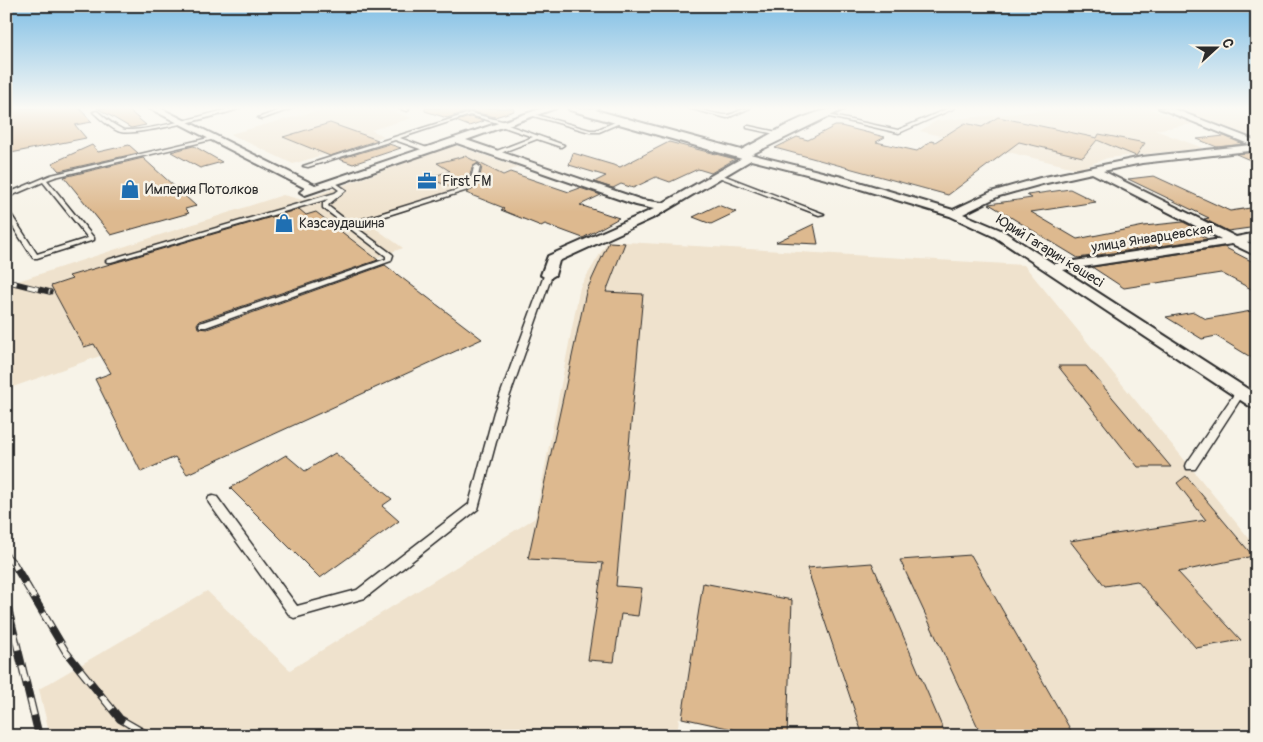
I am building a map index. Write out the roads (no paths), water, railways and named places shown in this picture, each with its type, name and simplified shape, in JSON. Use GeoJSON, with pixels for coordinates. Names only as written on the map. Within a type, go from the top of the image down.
{"type":"FeatureCollection","features":[{"type":"Feature","properties":{"kind":"main road","name":"Юрий Гагарин көшесі"},"geometry":{"type":"LineString","coordinates":[[705,143],[746,154]]}},
{"type":"Feature","properties":{"kind":"main road"},"geometry":{"type":"LineString","coordinates":[[746,154],[765,143]]}},
{"type":"Feature","properties":{"kind":"street"},"geometry":{"type":"LineString","coordinates":[[221,143],[310,191],[449,143]]}},
{"type":"Feature","properties":{"kind":"street"},"geometry":{"type":"LineString","coordinates":[[464,143],[640,204],[664,207]]}},
{"type":"Feature","properties":{"kind":"street"},"geometry":{"type":"LineString","coordinates":[[954,214],[996,194],[1040,181],[1142,160],[1257,146]]}},
{"type":"Feature","properties":{"kind":"street"},"geometry":{"type":"LineString","coordinates":[[548,275],[553,259],[604,237],[664,207],[718,175],[746,154]]}},
{"type":"Feature","properties":{"kind":"street","name":"Юрий Гагарин көшесі"},"geometry":{"type":"LineString","coordinates":[[746,154],[954,214],[999,234],[1257,403]]}},
{"type":"Feature","properties":{"kind":"street"},"geometry":{"type":"LineString","coordinates":[[1093,170],[1257,252]]}},
{"type":"Feature","properties":{"kind":"street","name":"улица Январцевская"},"geometry":{"type":"LineString","coordinates":[[1052,268],[1257,237]]}},
{"type":"Feature","properties":{"kind":"lane"},"geometry":{"type":"LineString","coordinates":[[6,196],[44,180],[84,168],[193,143]]}},
{"type":"Feature","properties":{"kind":"lane"},"geometry":{"type":"LineString","coordinates":[[306,166],[379,143]]}},
{"type":"Feature","properties":{"kind":"lane"},"geometry":{"type":"LineString","coordinates":[[407,143],[428,150]]}},
{"type":"Feature","properties":{"kind":"lane"},"geometry":{"type":"LineString","coordinates":[[496,153],[523,143]]}},
{"type":"Feature","properties":{"kind":"lane"},"geometry":{"type":"LineString","coordinates":[[554,143],[561,145]]}},
{"type":"Feature","properties":{"kind":"lane"},"geometry":{"type":"LineString","coordinates":[[350,226],[470,188],[476,167]]}},
{"type":"Feature","properties":{"kind":"lane"},"geometry":{"type":"LineString","coordinates":[[718,175],[821,214]]}},
{"type":"Feature","properties":{"kind":"lane"},"geometry":{"type":"LineString","coordinates":[[6,211],[34,257],[92,239],[44,180]]}},
{"type":"Feature","properties":{"kind":"lane"},"geometry":{"type":"LineString","coordinates":[[333,183],[342,188],[341,193]]}},
{"type":"Feature","properties":{"kind":"lane"},"geometry":{"type":"LineString","coordinates":[[204,324],[389,260],[390,255],[325,206],[341,193]]}},
{"type":"Feature","properties":{"kind":"lane"},"geometry":{"type":"LineString","coordinates":[[109,261],[341,193]]}},
{"type":"Feature","properties":{"kind":"lane"},"geometry":{"type":"LineString","coordinates":[[213,500],[294,612],[361,594],[474,506],[499,412],[548,275]]}},
{"type":"Feature","properties":{"kind":"lane"},"geometry":{"type":"LineString","coordinates":[[1191,466],[1240,392]]}},
{"type":"Feature","properties":{"kind":"railway"},"geometry":{"type":"LineString","coordinates":[[6,281],[50,292]]}},
{"type":"Feature","properties":{"kind":"railway"},"geometry":{"type":"LineString","coordinates":[[6,556],[14,564],[66,652],[120,719],[150,736]]}},
{"type":"Feature","properties":{"kind":"railway"},"geometry":{"type":"LineString","coordinates":[[6,600],[39,736]]}},
{"type":"Feature","properties":{"kind":"place","name":"First FM"},"geometry":{"type":"Point","coordinates":[427,181]}},
{"type":"Feature","properties":{"kind":"place","name":"Империя Потолков"},"geometry":{"type":"Point","coordinates":[130,189]}},
{"type":"Feature","properties":{"kind":"place","name":"Казсаудашина"},"geometry":{"type":"Point","coordinates":[284,223]}}]}
